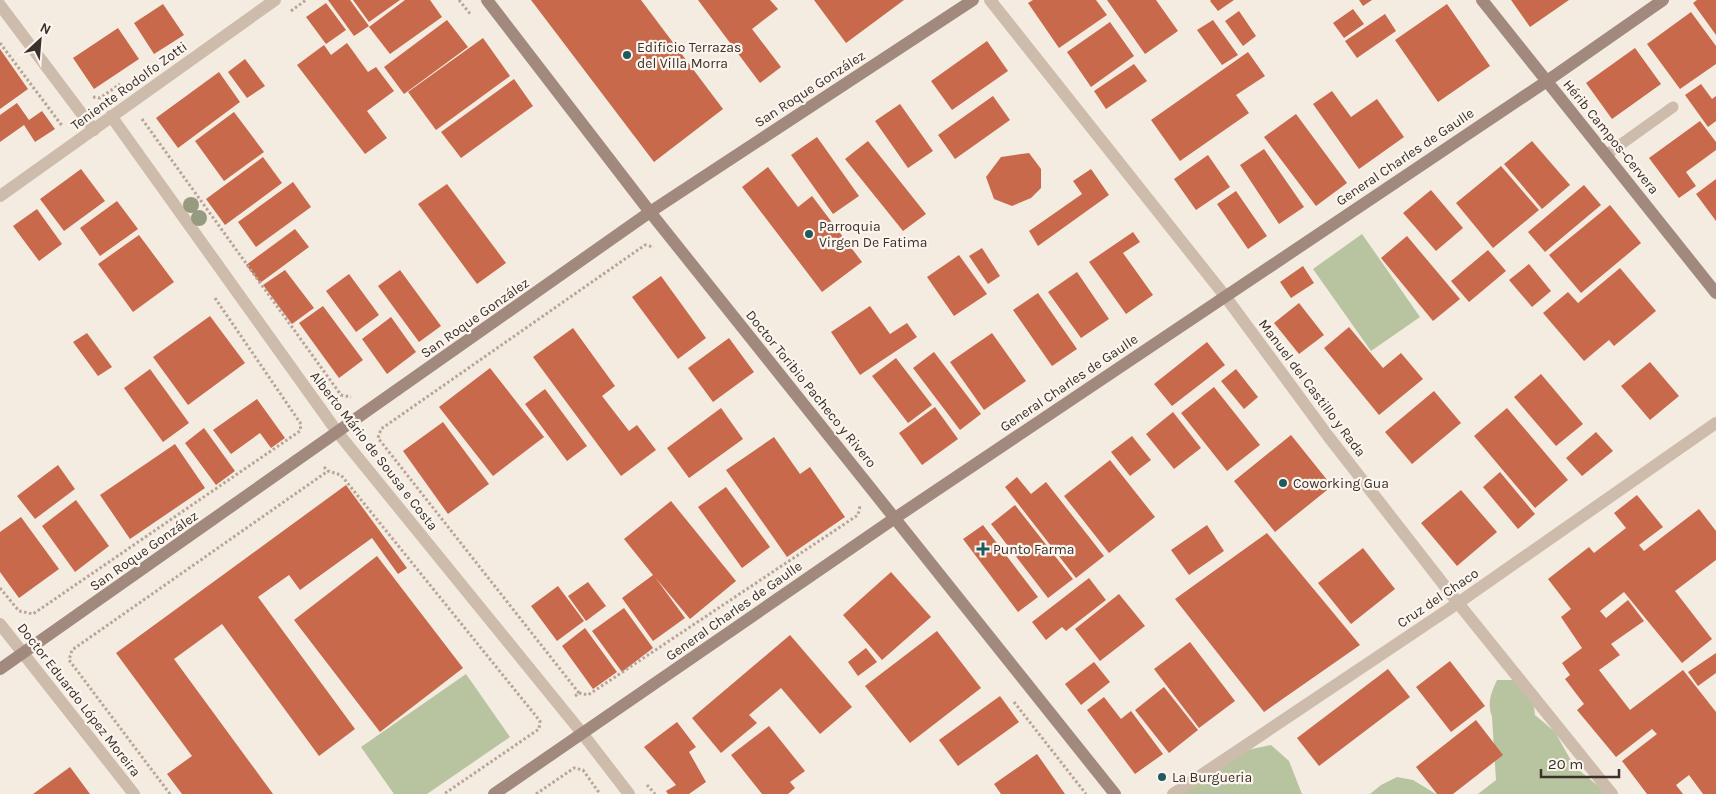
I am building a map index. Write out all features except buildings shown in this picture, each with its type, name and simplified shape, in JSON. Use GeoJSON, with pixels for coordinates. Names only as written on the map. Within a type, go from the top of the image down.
{"type":"FeatureCollection","features":[{"type":"Feature","properties":{"kind":"street","name":"Teniente Rodolfo Zotti"},"geometry":{"type":"LineString","coordinates":[[0,196],[275,0]]}},
{"type":"Feature","properties":{"kind":"street","name":"Doctor Toribio Pacheco y Rivero"},"geometry":{"type":"LineString","coordinates":[[487,0],[650,212],[1115,794]]}},
{"type":"Feature","properties":{"kind":"street","name":"San Roque González"},"geometry":{"type":"LineString","coordinates":[[0,669],[650,212],[973,0]]}},
{"type":"Feature","properties":{"kind":"street","name":"Manuel del Castillo y Rada"},"geometry":{"type":"LineString","coordinates":[[990,0],[1225,296],[1328,436],[1458,603],[1612,794]]}},
{"type":"Feature","properties":{"kind":"street","name":"Hérib Campos-Cervera"},"geometry":{"type":"LineString","coordinates":[[1482,0],[1716,292]]}},
{"type":"Feature","properties":{"kind":"street","name":"General Charles de Gaulle"},"geometry":{"type":"LineString","coordinates":[[494,794],[895,518],[1546,81],[1663,0]]}},
{"type":"Feature","properties":{"kind":"street"},"geometry":{"type":"LineString","coordinates":[[0,5],[94,130]]}},
{"type":"Feature","properties":{"kind":"street","name":"Alberto Mário de Sousa e Costa"},"geometry":{"type":"LineString","coordinates":[[110,116],[338,433],[582,733],[629,794]]}},
{"type":"Feature","properties":{"kind":"street","name":"Cruz del Chaco"},"geometry":{"type":"LineString","coordinates":[[1173,794],[1458,603],[1716,423]]}},
{"type":"Feature","properties":{"kind":"street","name":"Doctor Eduardo López Moreira"},"geometry":{"type":"LineString","coordinates":[[0,624],[134,794]]}},
{"type":"Feature","properties":{"kind":"lane"},"geometry":{"type":"LineString","coordinates":[[1606,155],[1673,107]]}},
{"type":"Feature","properties":{"kind":"path"},"geometry":{"type":"LineString","coordinates":[[290,11],[306,0]]}},
{"type":"Feature","properties":{"kind":"path"},"geometry":{"type":"LineString","coordinates":[[459,0],[472,16]]}},
{"type":"Feature","properties":{"kind":"path"},"geometry":{"type":"LineString","coordinates":[[0,43],[67,133]]}},
{"type":"Feature","properties":{"kind":"path"},"geometry":{"type":"LineString","coordinates":[[90,96],[100,98],[121,83]]}},
{"type":"Feature","properties":{"kind":"path"},"geometry":{"type":"LineString","coordinates":[[142,113],[141,121],[340,396],[352,398],[360,392]]}},
{"type":"Feature","properties":{"kind":"path"},"geometry":{"type":"LineString","coordinates":[[375,442],[381,430],[645,245],[654,247],[660,254]]}},
{"type":"Feature","properties":{"kind":"path"},"geometry":{"type":"LineString","coordinates":[[0,588],[19,612],[33,614],[300,431],[302,422],[212,294]]}},
{"type":"Feature","properties":{"kind":"path"},"geometry":{"type":"LineString","coordinates":[[378,438],[579,693],[589,697],[858,515],[860,506],[854,498]]}},
{"type":"Feature","properties":{"kind":"path"},"geometry":{"type":"LineString","coordinates":[[324,467],[328,471],[343,473],[540,721],[540,731],[444,794]]}},
{"type":"Feature","properties":{"kind":"path"},"geometry":{"type":"LineString","coordinates":[[170,794],[69,660],[70,648],[328,471]]}},
{"type":"Feature","properties":{"kind":"path"},"geometry":{"type":"LineString","coordinates":[[33,614],[36,619]]}},
{"type":"Feature","properties":{"kind":"path"},"geometry":{"type":"LineString","coordinates":[[1012,700],[1086,794]]}},
{"type":"Feature","properties":{"kind":"path"},"geometry":{"type":"LineString","coordinates":[[540,721],[544,718]]}},
{"type":"Feature","properties":{"kind":"path"},"geometry":{"type":"LineString","coordinates":[[536,794],[574,768],[582,770],[600,794]]}},
{"type":"Feature","properties":{"kind":"green space"},"geometry":{"type":"Polygon","coordinates":[[[1362,234],[1420,317],[1371,351],[1313,269],[1362,234]]]}},
{"type":"Feature","properties":{"kind":"green space"},"geometry":{"type":"Polygon","coordinates":[[[466,674],[510,737],[427,794],[394,794],[361,747],[466,674]]]}},
{"type":"Feature","properties":{"kind":"green space"},"geometry":{"type":"Polygon","coordinates":[[[1497,680],[1519,680],[1532,689],[1535,715],[1555,732],[1574,766],[1608,794],[1478,794],[1496,780],[1490,703],[1491,694],[1497,680]]]}},
{"type":"Feature","properties":{"kind":"green space"},"geometry":{"type":"Polygon","coordinates":[[[1271,745],[1289,761],[1302,794],[1182,794],[1247,750],[1271,745]]]}},
{"type":"Feature","properties":{"kind":"green space"},"geometry":{"type":"Polygon","coordinates":[[[1397,777],[1413,780],[1436,794],[1370,794],[1381,785],[1397,777]]]}},
{"type":"Feature","properties":{"kind":"place","name":"Edificio Terrazas del Villa Morra"},"geometry":{"type":"Point","coordinates":[627,55]}},
{"type":"Feature","properties":{"kind":"place","name":"Parroquia Virgen De Fatima"},"geometry":{"type":"Point","coordinates":[809,234]}},
{"type":"Feature","properties":{"kind":"place","name":"Coworking Gua"},"geometry":{"type":"Point","coordinates":[1283,483]}},
{"type":"Feature","properties":{"kind":"place","name":"Punto Farma"},"geometry":{"type":"Point","coordinates":[983,549]}},
{"type":"Feature","properties":{"kind":"place","name":"La Burgueria"},"geometry":{"type":"Point","coordinates":[1162,777]}}]}
